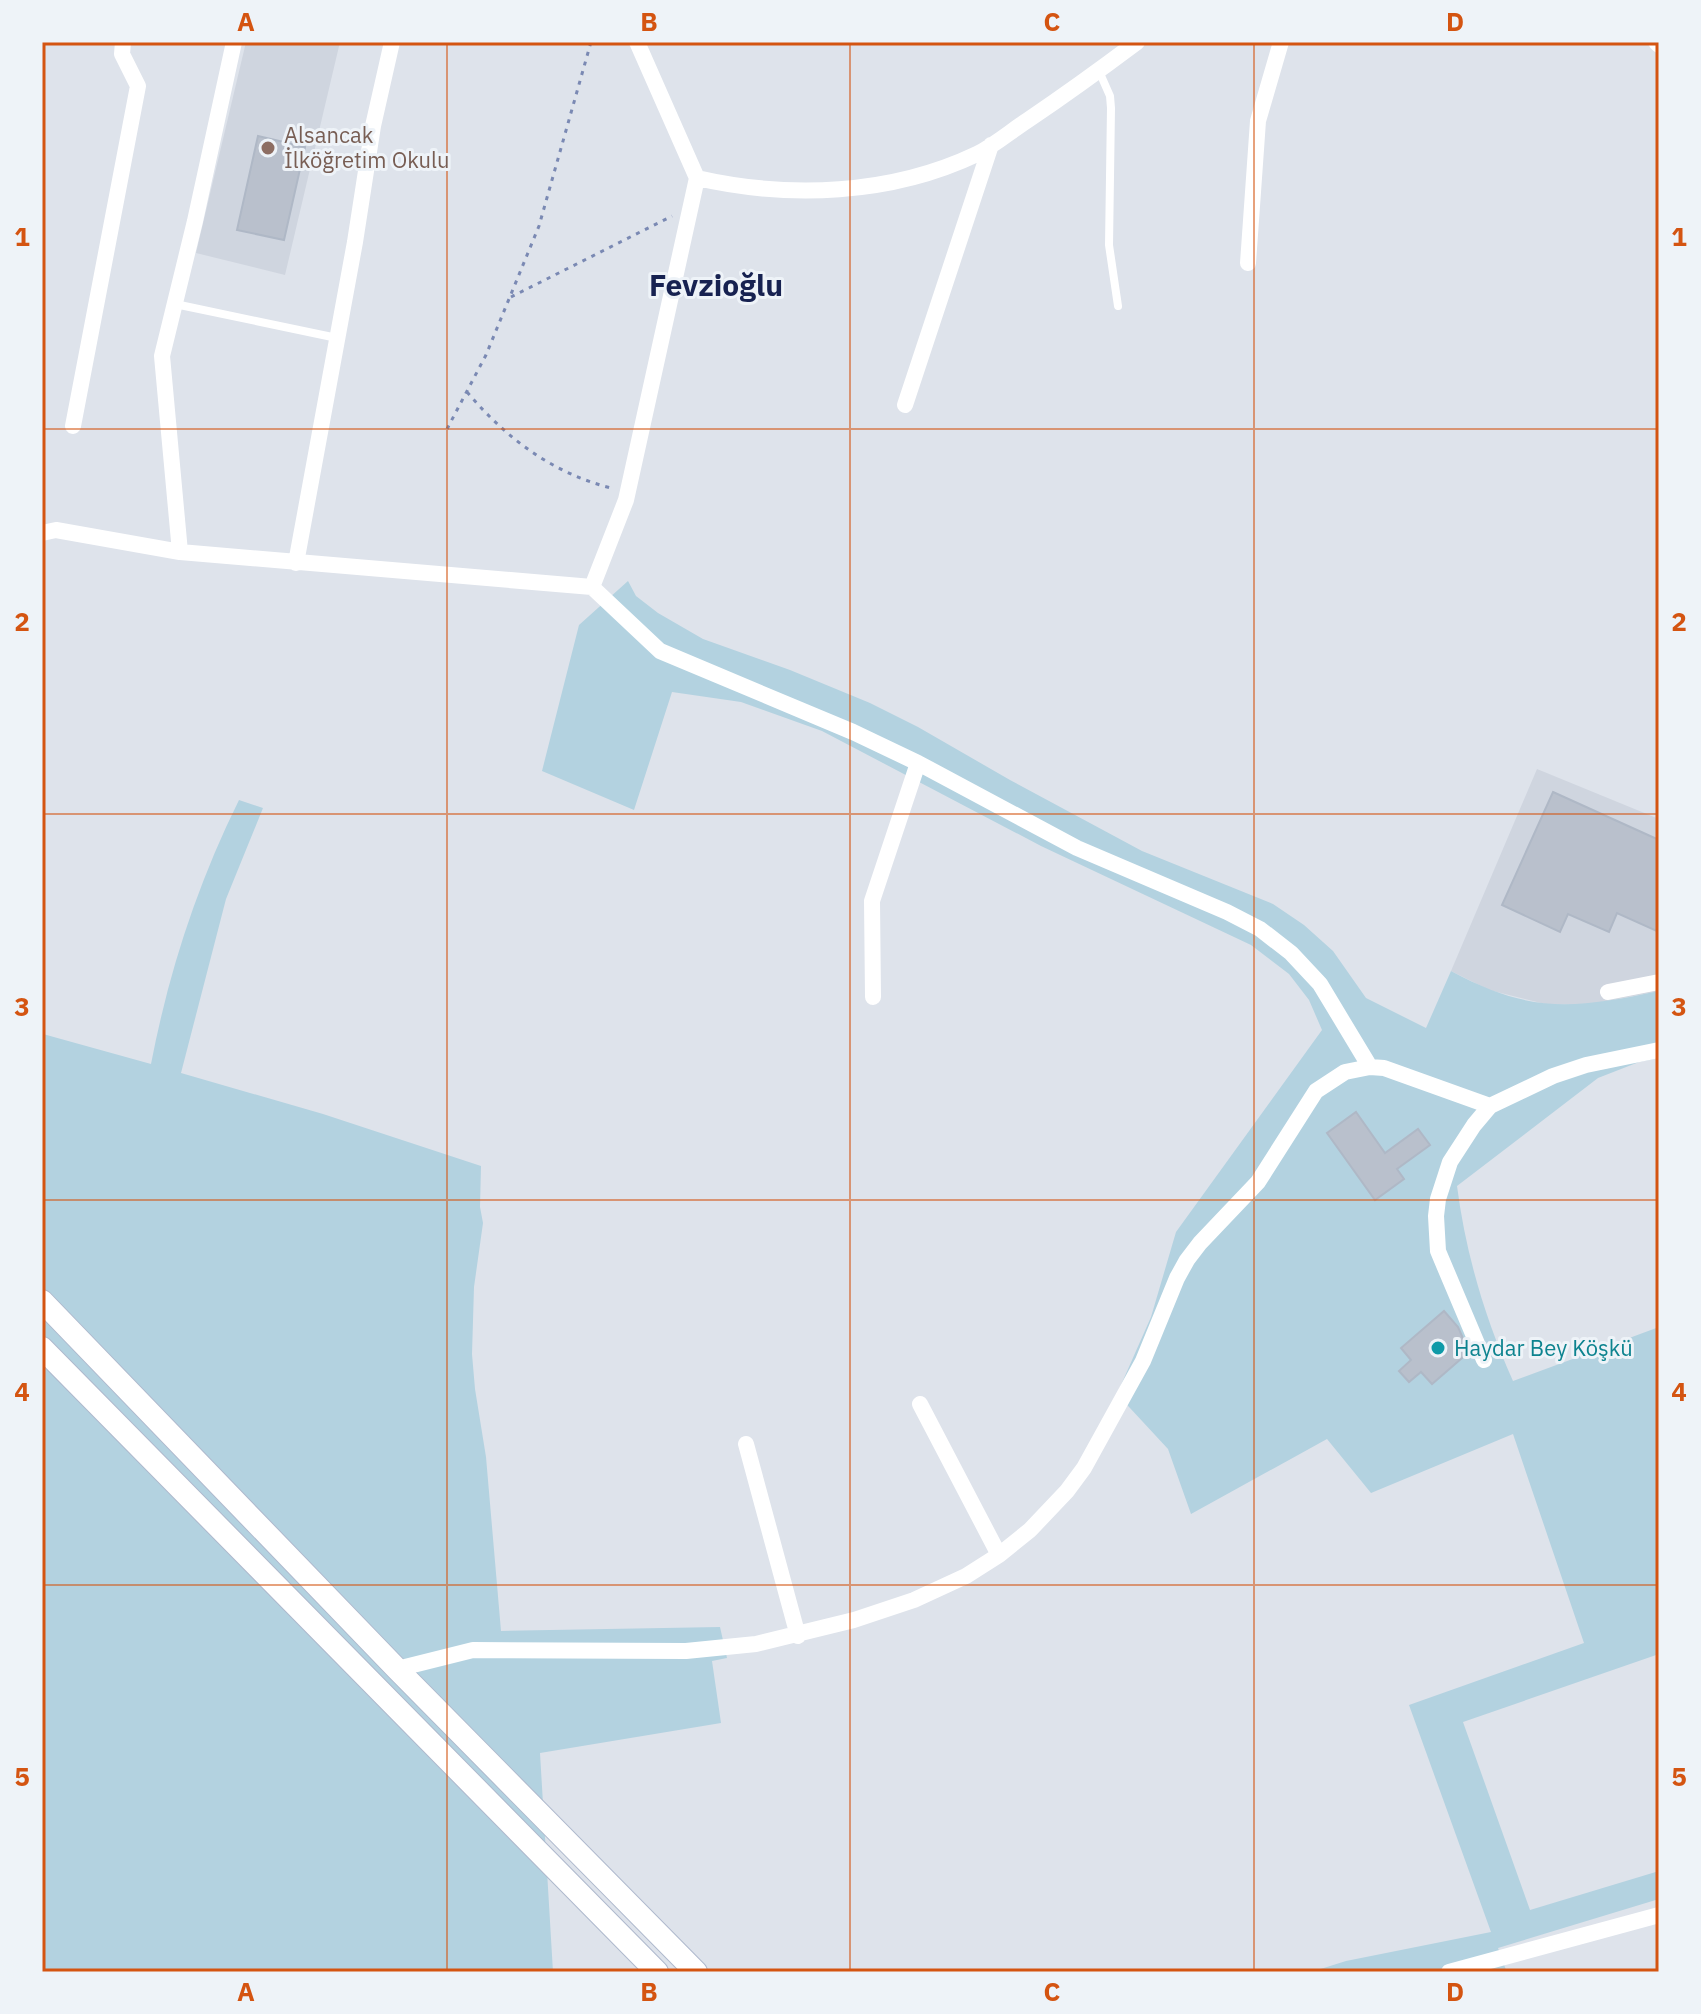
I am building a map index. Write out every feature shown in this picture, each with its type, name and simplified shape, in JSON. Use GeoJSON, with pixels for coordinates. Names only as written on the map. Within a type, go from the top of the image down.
{"type":"FeatureCollection","features":[{"type":"Feature","properties":{"kind":"main road"},"geometry":{"type":"LineString","coordinates":[[42,1301],[397,1669],[696,1972]]}},
{"type":"Feature","properties":{"kind":"main road"},"geometry":{"type":"LineString","coordinates":[[42,1348],[657,1972]]}},
{"type":"Feature","properties":{"kind":"street"},"geometry":{"type":"LineString","coordinates":[[73,426],[138,86],[122,54],[123,42]]}},
{"type":"Feature","properties":{"kind":"street"},"geometry":{"type":"LineString","coordinates":[[180,552],[162,356],[234,42]]}},
{"type":"Feature","properties":{"kind":"street"},"geometry":{"type":"LineString","coordinates":[[296,563],[373,126],[392,42]]}},
{"type":"Feature","properties":{"kind":"street"},"geometry":{"type":"LineString","coordinates":[[592,587],[628,492],[697,178],[637,42]]}},
{"type":"Feature","properties":{"kind":"street"},"geometry":{"type":"LineString","coordinates":[[697,178],[760,190],[846,189],[927,172],[979,153],[1137,42]]}},
{"type":"Feature","properties":{"kind":"street"},"geometry":{"type":"LineString","coordinates":[[1248,263],[1258,121],[1281,42]]}},
{"type":"Feature","properties":{"kind":"street"},"geometry":{"type":"LineString","coordinates":[[905,405],[991,145]]}},
{"type":"Feature","properties":{"kind":"street"},"geometry":{"type":"LineString","coordinates":[[42,533],[56,530],[180,552],[592,587],[660,651],[803,709],[918,763],[1077,848],[1227,912],[1267,934],[1291,953],[1320,984],[1370,1067]]}},
{"type":"Feature","properties":{"kind":"street"},"geometry":{"type":"LineString","coordinates":[[873,997],[872,901],[918,763]]}},
{"type":"Feature","properties":{"kind":"street"},"geometry":{"type":"LineString","coordinates":[[1608,992],[1659,982]]}},
{"type":"Feature","properties":{"kind":"street"},"geometry":{"type":"LineString","coordinates":[[1484,1360],[1438,1251],[1436,1216],[1440,1189],[1450,1162],[1490,1106],[1542,1081],[1586,1065],[1659,1050]]}},
{"type":"Feature","properties":{"kind":"street"},"geometry":{"type":"LineString","coordinates":[[397,1669],[473,1650],[686,1651],[756,1644],[798,1636],[914,1600],[966,1576],[999,1555],[1048,1513],[1084,1468],[1143,1361],[1177,1278],[1200,1243],[1258,1182],[1316,1091],[1335,1077],[1370,1067],[1397,1071],[1490,1106]]}},
{"type":"Feature","properties":{"kind":"street"},"geometry":{"type":"LineString","coordinates":[[920,1404],[999,1555]]}},
{"type":"Feature","properties":{"kind":"street"},"geometry":{"type":"LineString","coordinates":[[746,1444],[798,1636]]}},
{"type":"Feature","properties":{"kind":"street"},"geometry":{"type":"LineString","coordinates":[[1449,1972],[1659,1915]]}},
{"type":"Feature","properties":{"kind":"lane"},"geometry":{"type":"LineString","coordinates":[[1099,71],[1110,96],[1111,108],[1109,245],[1118,306]]}},
{"type":"Feature","properties":{"kind":"lane"},"geometry":{"type":"LineString","coordinates":[[175,304],[337,339]]}},
{"type":"Feature","properties":{"kind":"path"},"geometry":{"type":"LineString","coordinates":[[447,429],[511,297],[539,226],[591,42]]}},
{"type":"Feature","properties":{"kind":"path"},"geometry":{"type":"LineString","coordinates":[[511,297],[690,207]]}},
{"type":"Feature","properties":{"kind":"path"},"geometry":{"type":"LineString","coordinates":[[467,392],[502,429],[542,460],[584,480],[628,492]]}},
{"type":"Feature","properties":{"kind":"shaded area","name":"Alsancak İlköğretim Okulu"},"geometry":{"type":"Polygon","coordinates":[[[246,42],[340,42],[285,275],[196,253],[246,42]]]}},
{"type":"Feature","properties":{"kind":"shaded area"},"geometry":{"type":"Polygon","coordinates":[[[628,581],[636,596],[658,613],[703,639],[870,703],[1142,851],[1273,904],[1304,925],[1333,951],[1366,998],[1426,1028],[1451,971],[1505,995],[1553,1004],[1601,1002],[1659,991],[1659,1058],[1639,1062],[1598,1078],[1457,1186],[1478,1286],[1513,1381],[1659,1327],[1659,1654],[1463,1722],[1530,1910],[1659,1871],[1659,1899],[1498,1948],[1506,1970],[1499,1972],[1311,1972],[1346,1961],[1491,1932],[1409,1705],[1584,1643],[1513,1434],[1371,1493],[1327,1439],[1191,1514],[1168,1449],[1117,1394],[1151,1317],[1176,1232],[1322,1030],[1309,1000],[1289,974],[1251,945],[1041,846],[822,731],[741,702],[672,692],[634,810],[542,771],[579,625],[628,581]]]}},
{"type":"Feature","properties":{"kind":"shaded area"},"geometry":{"type":"Polygon","coordinates":[[[1537,769],[1659,819],[1659,991],[1586,1005],[1545,1004],[1489,990],[1451,971],[1537,769]]]}},
{"type":"Feature","properties":{"kind":"shaded area"},"geometry":{"type":"Polygon","coordinates":[[[239,800],[263,808],[226,899],[181,1073],[323,1114],[481,1166],[480,1207],[483,1223],[474,1287],[472,1354],[486,1457],[501,1631],[720,1627],[727,1658],[712,1661],[721,1723],[540,1753],[553,1972],[42,1972],[42,1036],[151,1064],[166,995],[197,896],[239,800]]]}},
{"type":"Feature","properties":{"kind":"building"},"geometry":{"type":"Polygon","coordinates":[[[258,136],[305,147],[284,240],[237,230],[258,136]]]}},
{"type":"Feature","properties":{"kind":"building"},"geometry":{"type":"Polygon","coordinates":[[[1553,792],[1659,840],[1659,932],[1617,913],[1609,932],[1568,914],[1560,932],[1502,905],[1553,792]]]}},
{"type":"Feature","properties":{"kind":"building"},"geometry":{"type":"Polygon","coordinates":[[[1356,1112],[1385,1153],[1418,1129],[1430,1145],[1397,1169],[1404,1179],[1375,1200],[1327,1133],[1356,1112]]]}},
{"type":"Feature","properties":{"kind":"building","name":"Haydar Bey Köşkü"},"geometry":{"type":"Polygon","coordinates":[[[1444,1311],[1458,1327],[1469,1352],[1432,1384],[1421,1372],[1409,1382],[1399,1371],[1411,1360],[1401,1348],[1444,1311]]]}},
{"type":"Feature","properties":{"kind":"place","name":"Alsancak İlköğretim Okulu"},"geometry":{"type":"Point","coordinates":[268,148]}},
{"type":"Feature","properties":{"kind":"place","name":"Haydar Bey Köşkü"},"geometry":{"type":"Point","coordinates":[1438,1348]}},
{"type":"Feature","properties":{"kind":"district","name":"Fevzioğlu"},"geometry":{"type":"Point","coordinates":[716,286]}}]}
